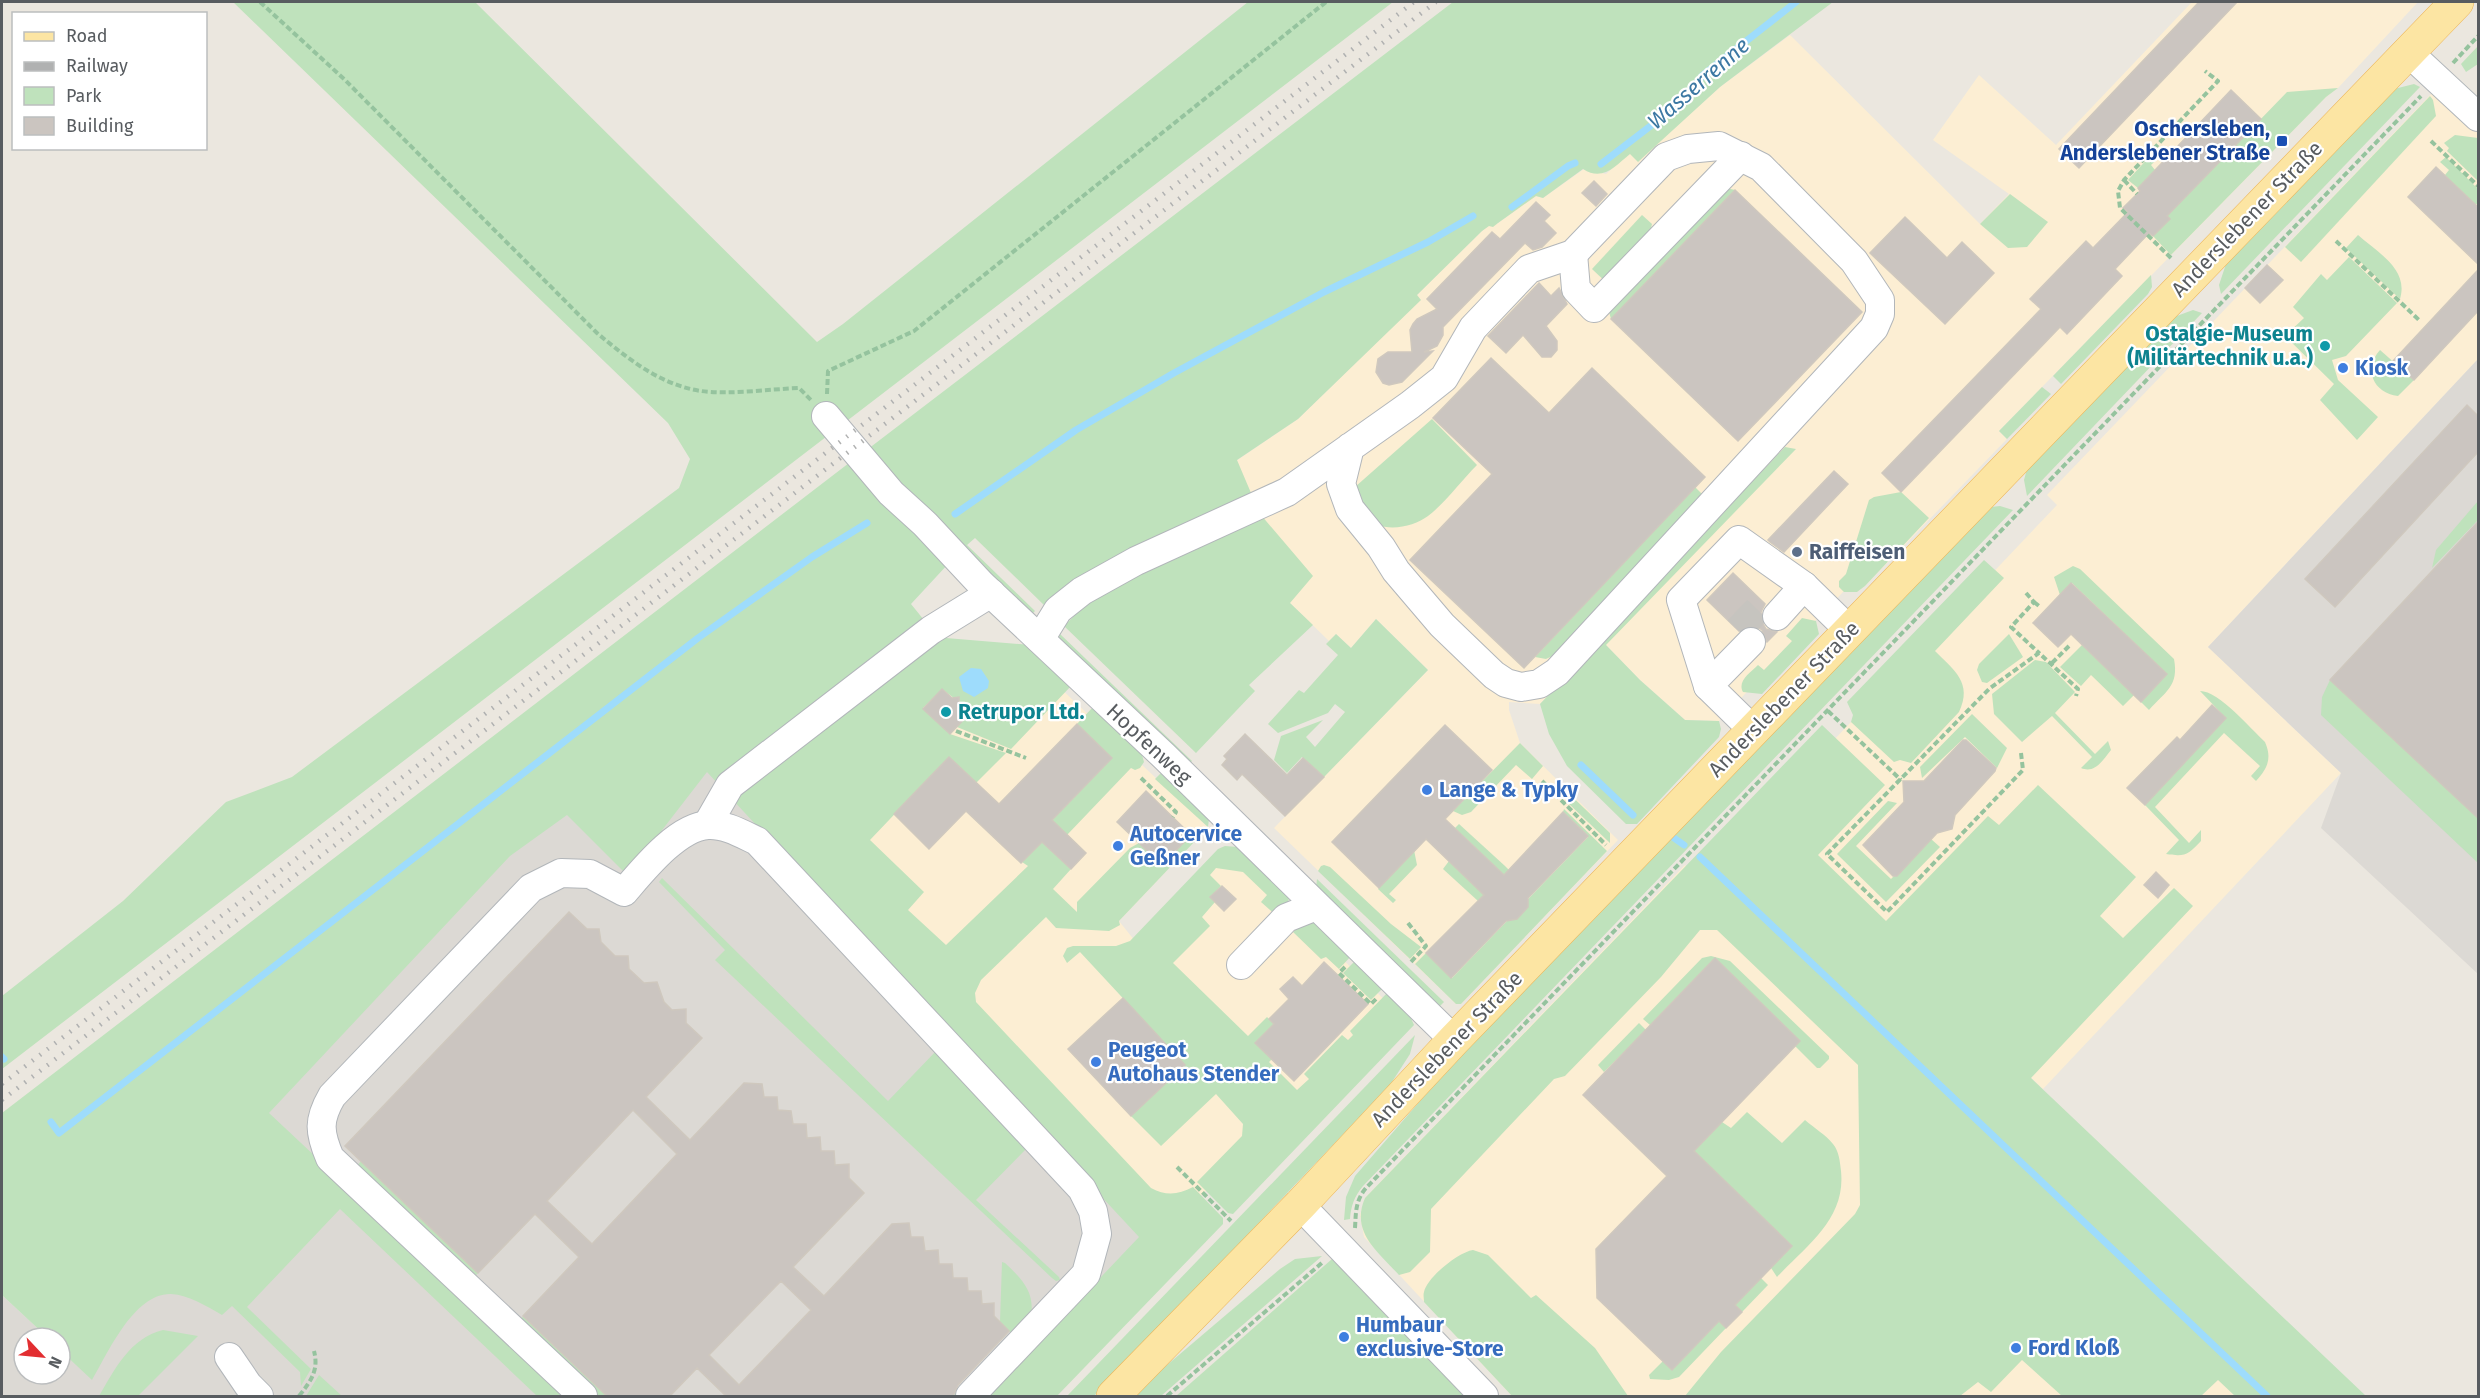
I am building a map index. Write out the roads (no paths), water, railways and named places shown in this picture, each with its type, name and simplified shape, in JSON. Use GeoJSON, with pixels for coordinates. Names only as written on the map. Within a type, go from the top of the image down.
{"type":"FeatureCollection","features":[{"type":"Feature","properties":{"kind":"main road","name":"Anderslebener Straße"},"geometry":{"type":"LineString","coordinates":[[1113,1396],[1300,1205],[1455,1040],[2457,2]]}},
{"type":"Feature","properties":{"kind":"street"},"geometry":{"type":"LineString","coordinates":[[2408,52],[2478,117]]}},
{"type":"Feature","properties":{"kind":"street"},"geometry":{"type":"LineString","coordinates":[[1040,639],[1058,610],[1082,591],[1136,561],[1287,492],[1350,447],[1410,405],[1444,378],[1473,328],[1529,269],[1573,254],[1666,157],[1688,149],[1719,146],[1761,167],[1854,261],[1880,300],[1880,314],[1874,328],[1557,672],[1539,684],[1521,687],[1506,683],[1494,675],[1443,625],[1396,571],[1381,547],[1350,509],[1341,484],[1350,447]]}},
{"type":"Feature","properties":{"kind":"street"},"geometry":{"type":"LineString","coordinates":[[1573,254],[1576,289],[1594,308],[1741,156]]}},
{"type":"Feature","properties":{"kind":"street","name":"Hopfenweg"},"geometry":{"type":"LineString","coordinates":[[826,416],[891,493],[925,524],[991,593],[1164,756],[1455,1040]]}},
{"type":"Feature","properties":{"kind":"street"},"geometry":{"type":"LineString","coordinates":[[1287,492],[1302,492],[1323,497],[1350,509]]}},
{"type":"Feature","properties":{"kind":"street"},"geometry":{"type":"LineString","coordinates":[[1754,731],[1705,676],[1681,600],[1739,540],[1797,581],[1850,631]]}},
{"type":"Feature","properties":{"kind":"street"},"geometry":{"type":"LineString","coordinates":[[1770,609],[1797,581]]}},
{"type":"Feature","properties":{"kind":"street"},"geometry":{"type":"LineString","coordinates":[[707,825],[730,785],[930,630],[991,593]]}},
{"type":"Feature","properties":{"kind":"street"},"geometry":{"type":"LineString","coordinates":[[1705,676],[1745,636]]}},
{"type":"Feature","properties":{"kind":"street"},"geometry":{"type":"LineString","coordinates":[[583,1396],[330,1158],[321,1137],[322,1113],[332,1096],[531,888],[561,873],[590,874],[624,892],[678,837],[707,825],[733,829],[757,841],[1082,1189],[1093,1211],[1097,1234],[1086,1274],[970,1396]]}},
{"type":"Feature","properties":{"kind":"street"},"geometry":{"type":"LineString","coordinates":[[1240,965],[1286,918],[1316,906]]}},
{"type":"Feature","properties":{"kind":"street"},"geometry":{"type":"LineString","coordinates":[[1300,1205],[1485,1396]]}},
{"type":"Feature","properties":{"kind":"street"},"geometry":{"type":"LineString","coordinates":[[229,1357],[248,1393]]}},
{"type":"Feature","properties":{"kind":"water"},"geometry":{"type":"Polygon","coordinates":[[[971,668],[981,669],[989,681],[988,688],[974,697],[963,691],[959,677],[971,668]]]}},
{"type":"Feature","properties":{"kind":"waterway","name":"Wasserrenne"},"geometry":{"type":"LineString","coordinates":[[1601,164],[1683,101],[1703,75],[1796,2]]}},
{"type":"Feature","properties":{"kind":"waterway","name":"Wasserrenne"},"geometry":{"type":"LineString","coordinates":[[1512,207],[1575,163]]}},
{"type":"Feature","properties":{"kind":"waterway"},"geometry":{"type":"LineString","coordinates":[[955,514],[1076,430],[1174,373],[1324,292],[1428,242],[1473,216]]}},
{"type":"Feature","properties":{"kind":"waterway"},"geometry":{"type":"LineString","coordinates":[[51,1122],[59,1133],[698,638],[812,557],[867,523]]}},
{"type":"Feature","properties":{"kind":"waterway"},"geometry":{"type":"LineString","coordinates":[[1581,765],[1633,815]]}},
{"type":"Feature","properties":{"kind":"waterway"},"geometry":{"type":"LineString","coordinates":[[1674,838],[1684,845]]}},
{"type":"Feature","properties":{"kind":"waterway"},"geometry":{"type":"LineString","coordinates":[[1700,857],[2267,1396]]}},
{"type":"Feature","properties":{"kind":"tunnel"},"geometry":{"type":"LineString","coordinates":[[1738,630],[1764,603]]}},
{"type":"Feature","properties":{"kind":"railway"},"geometry":{"type":"LineString","coordinates":[[2,1084],[1414,2]]}},
{"type":"Feature","properties":{"kind":"railway"},"geometry":{"type":"LineString","coordinates":[[2,1100],[1436,2]]}},
{"type":"Feature","properties":{"kind":"place","name":"Oschersleben, Anderslebener Straße"},"geometry":{"type":"Point","coordinates":[2282,141]}},
{"type":"Feature","properties":{"kind":"place","name":"Ostalgie-Museum (Militärtechnik u.a.)"},"geometry":{"type":"Point","coordinates":[2325,346]}},
{"type":"Feature","properties":{"kind":"place","name":"Kiosk"},"geometry":{"type":"Point","coordinates":[2343,368]}},
{"type":"Feature","properties":{"kind":"place","name":"Raiffeisen"},"geometry":{"type":"Point","coordinates":[1797,552]}},
{"type":"Feature","properties":{"kind":"place","name":"Retrupor Ltd."},"geometry":{"type":"Point","coordinates":[946,712]}},
{"type":"Feature","properties":{"kind":"place","name":"Lange & Typky"},"geometry":{"type":"Point","coordinates":[1427,790]}},
{"type":"Feature","properties":{"kind":"place","name":"Autocervice Geßner"},"geometry":{"type":"Point","coordinates":[1118,846]}},
{"type":"Feature","properties":{"kind":"place","name":"Peugeot Autohaus Stender"},"geometry":{"type":"Point","coordinates":[1096,1062]}},
{"type":"Feature","properties":{"kind":"place","name":"Humbaur exclusive-Store"},"geometry":{"type":"Point","coordinates":[1344,1337]}},
{"type":"Feature","properties":{"kind":"place","name":"Ford Kloß"},"geometry":{"type":"Point","coordinates":[2016,1348]}}]}
